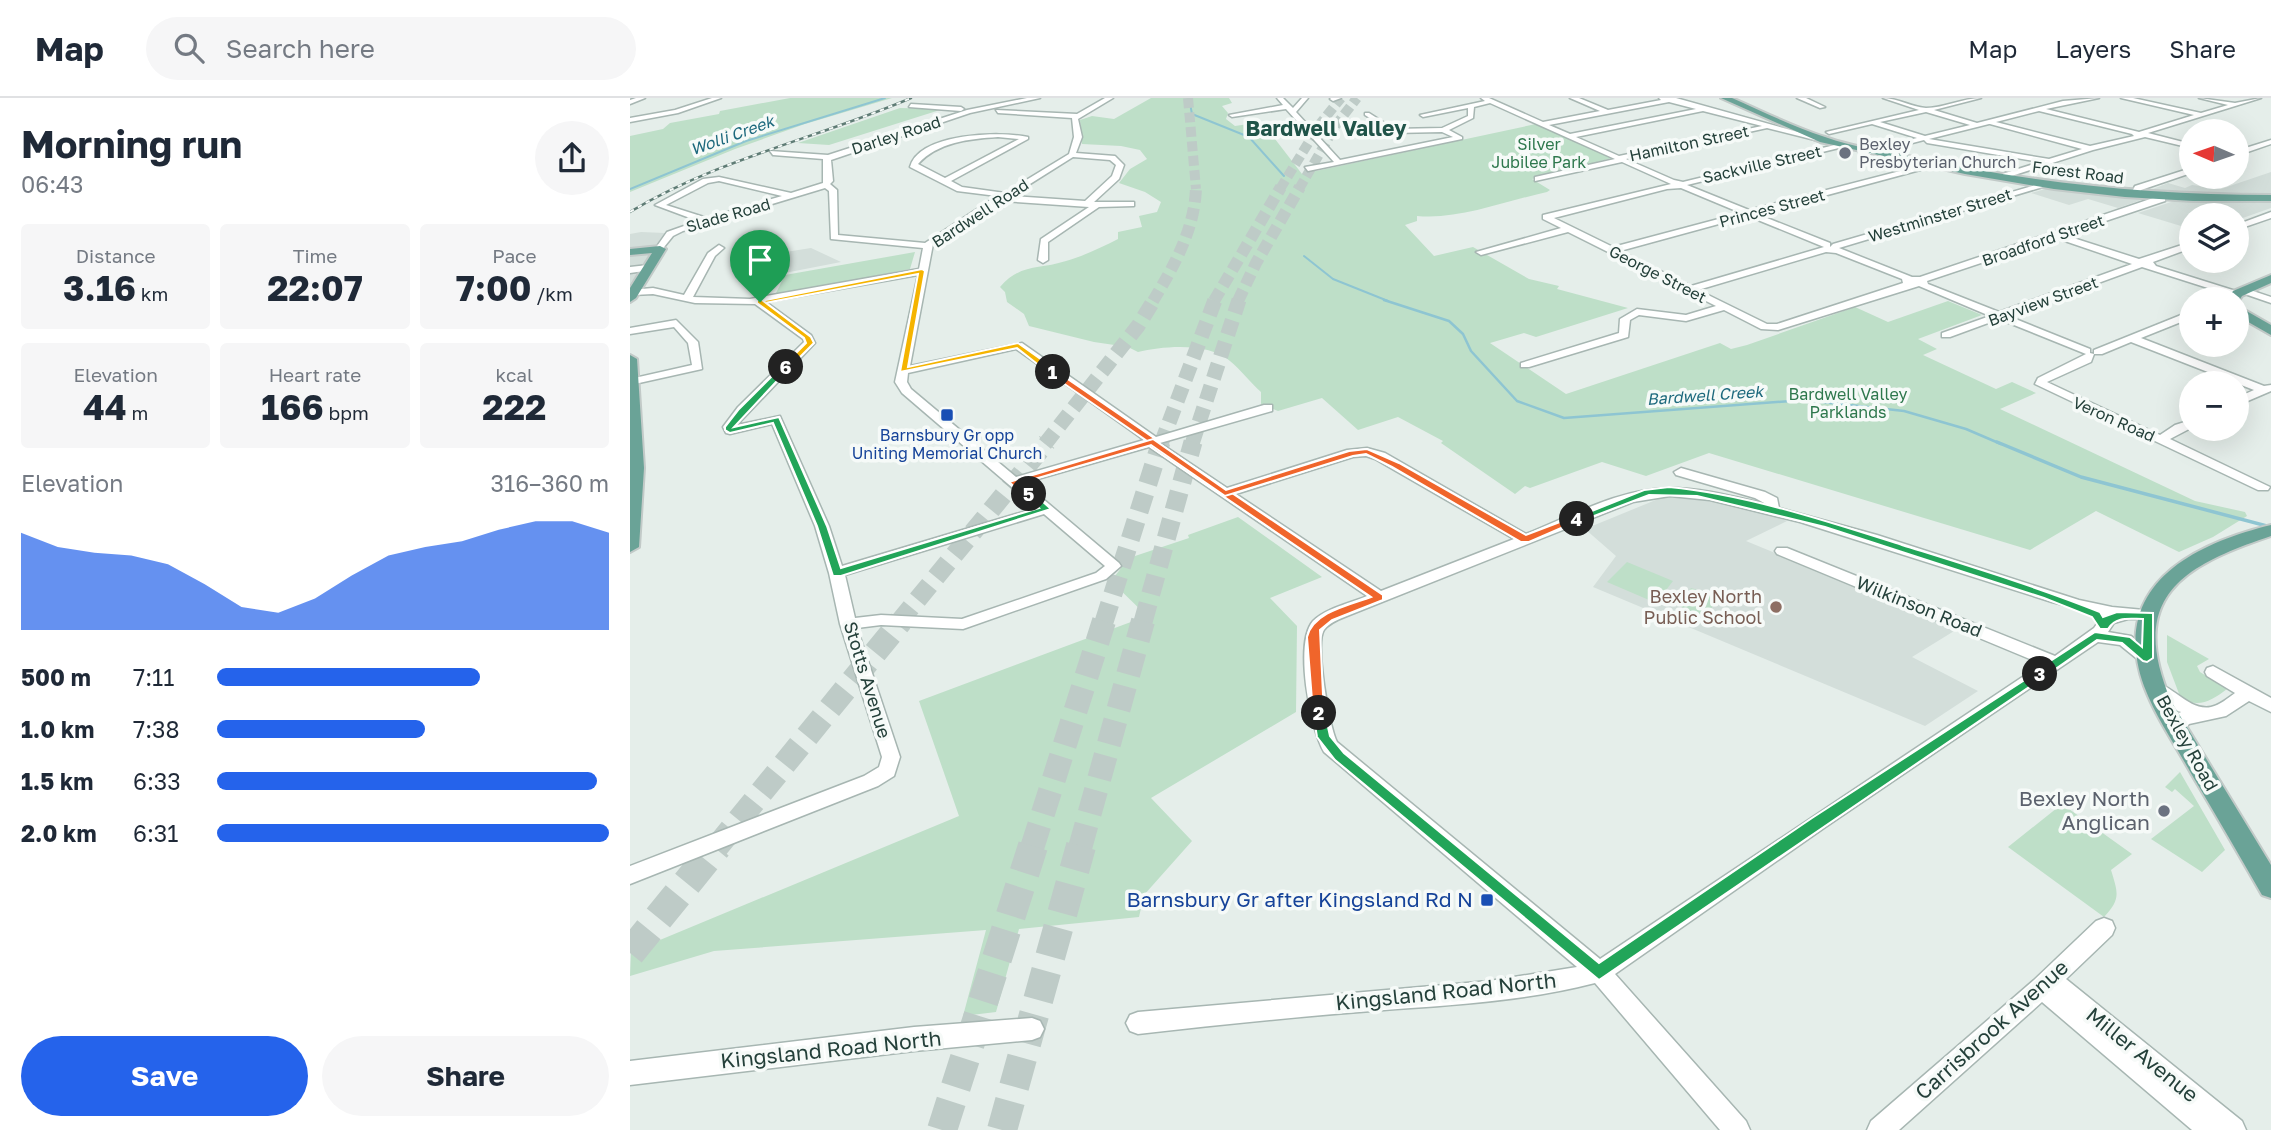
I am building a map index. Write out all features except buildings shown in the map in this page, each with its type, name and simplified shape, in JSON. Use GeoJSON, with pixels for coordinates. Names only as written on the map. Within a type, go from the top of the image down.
{"type":"FeatureCollection","features":[{"type":"Feature","properties":{"kind":"main road","name":"Forest Road"},"geometry":{"type":"LineString","coordinates":[[1725,98],[1815,138],[1870,152],[2002,177],[2135,194],[2271,198]]}},
{"type":"Feature","properties":{"kind":"main road"},"geometry":{"type":"LineString","coordinates":[[630,253],[660,249]]}},
{"type":"Feature","properties":{"kind":"main road","name":"Slade Road"},"geometry":{"type":"LineString","coordinates":[[632,295],[660,249]]}},
{"type":"Feature","properties":{"kind":"main road"},"geometry":{"type":"LineString","coordinates":[[2249,295],[2271,279]]}},
{"type":"Feature","properties":{"kind":"main road"},"geometry":{"type":"LineString","coordinates":[[2249,312],[2271,331]]}},
{"type":"Feature","properties":{"kind":"main road"},"geometry":{"type":"LineString","coordinates":[[630,359],[636,468],[630,547]]}},
{"type":"Feature","properties":{"kind":"main road","name":"Bexley Road"},"geometry":{"type":"LineString","coordinates":[[2266,531],[2207,554],[2182,569],[2164,585],[2149,615],[2147,658],[2156,688],[2176,729],[2271,887]]}},
{"type":"Feature","properties":{"kind":"street"},"geometry":{"type":"LineString","coordinates":[[630,102],[642,98]]}},
{"type":"Feature","properties":{"kind":"street"},"geometry":{"type":"LineString","coordinates":[[630,120],[676,112],[718,98]]}},
{"type":"Feature","properties":{"kind":"street"},"geometry":{"type":"LineString","coordinates":[[929,107],[946,98]]}},
{"type":"Feature","properties":{"kind":"street","name":"Darley Road"},"geometry":{"type":"LineString","coordinates":[[823,187],[828,158],[978,109],[1043,98]]}},
{"type":"Feature","properties":{"kind":"street"},"geometry":{"type":"LineString","coordinates":[[911,106],[1078,116],[1110,98]]}},
{"type":"Feature","properties":{"kind":"street"},"geometry":{"type":"LineString","coordinates":[[1280,98],[1339,163]]}},
{"type":"Feature","properties":{"kind":"street"},"geometry":{"type":"LineString","coordinates":[[1232,115],[1289,110],[1305,98]]}},
{"type":"Feature","properties":{"kind":"street"},"geometry":{"type":"LineString","coordinates":[[1479,98],[1678,185],[2091,353],[2179,319]]}},
{"type":"Feature","properties":{"kind":"street"},"geometry":{"type":"LineString","coordinates":[[1573,98],[1608,112]]}},
{"type":"Feature","properties":{"kind":"street"},"geometry":{"type":"LineString","coordinates":[[1542,124],[1679,98]]}},
{"type":"Feature","properties":{"kind":"street"},"geometry":{"type":"LineString","coordinates":[[1800,98],[1822,107]]}},
{"type":"Feature","properties":{"kind":"street"},"geometry":{"type":"LineString","coordinates":[[1886,98],[1979,125]]}},
{"type":"Feature","properties":{"kind":"street"},"geometry":{"type":"LineString","coordinates":[[1829,132],[1978,98]]}},
{"type":"Feature","properties":{"kind":"street"},"geometry":{"type":"LineString","coordinates":[[1870,152],[2096,98]]}},
{"type":"Feature","properties":{"kind":"street"},"geometry":{"type":"LineString","coordinates":[[2124,98],[2200,115]]}},
{"type":"Feature","properties":{"kind":"street"},"geometry":{"type":"LineString","coordinates":[[2202,98],[2235,105]]}},
{"type":"Feature","properties":{"kind":"street"},"geometry":{"type":"LineString","coordinates":[[2002,177],[2258,98]]}},
{"type":"Feature","properties":{"kind":"street"},"geometry":{"type":"LineString","coordinates":[[1665,99],[1759,126]]}},
{"type":"Feature","properties":{"kind":"street"},"geometry":{"type":"LineString","coordinates":[[1423,115],[1485,100]]}},
{"type":"Feature","properties":{"kind":"street"},"geometry":{"type":"LineString","coordinates":[[1367,114],[1394,131],[1443,130],[1471,117],[1471,104]]}},
{"type":"Feature","properties":{"kind":"street"},"geometry":{"type":"LineString","coordinates":[[1569,136],[1705,110]]}},
{"type":"Feature","properties":{"kind":"street"},"geometry":{"type":"LineString","coordinates":[[2038,110],[2179,143]]}},
{"type":"Feature","properties":{"kind":"street"},"geometry":{"type":"LineString","coordinates":[[1043,260],[1044,241],[1092,204],[1116,177],[1120,165],[1112,158],[1072,155],[1078,137],[1074,125],[1078,116]]}},
{"type":"Feature","properties":{"kind":"street"},"geometry":{"type":"LineString","coordinates":[[1870,122],[1923,139],[2049,161]]}},
{"type":"Feature","properties":{"kind":"street"},"geometry":{"type":"LineString","coordinates":[[1989,122],[2091,148]]}},
{"type":"Feature","properties":{"kind":"street","name":"Hamilton Street"},"geometry":{"type":"LineString","coordinates":[[1538,179],[1759,126],[1815,138]]}},
{"type":"Feature","properties":{"kind":"street"},"geometry":{"type":"LineString","coordinates":[[1308,169],[1460,138],[1443,130]]}},
{"type":"Feature","properties":{"kind":"street"},"geometry":{"type":"LineString","coordinates":[[946,181],[1026,138],[990,134],[967,137],[942,146],[917,159],[913,164],[960,189],[1002,197],[1092,204],[1131,204]]}},
{"type":"Feature","properties":{"kind":"street"},"geometry":{"type":"LineString","coordinates":[[2249,150],[2271,142]]}},
{"type":"Feature","properties":{"kind":"street","name":"Sackville Street"},"geometry":{"type":"LineString","coordinates":[[1546,217],[1840,145]]}},
{"type":"Feature","properties":{"kind":"street"},"geometry":{"type":"LineString","coordinates":[[773,153],[828,158]]}},
{"type":"Feature","properties":{"kind":"street","name":"Bardwell Road"},"geometry":{"type":"LineString","coordinates":[[903,371],[927,246],[1072,155]]}},
{"type":"Feature","properties":{"kind":"street","name":"Princes Street"},"geometry":{"type":"LineString","coordinates":[[1612,250],[1932,164]]}},
{"type":"Feature","properties":{"kind":"street"},"geometry":{"type":"LineString","coordinates":[[2135,194],[2138,188],[2179,174]]}},
{"type":"Feature","properties":{"kind":"street"},"geometry":{"type":"LineString","coordinates":[[707,221],[659,205],[706,181],[719,179],[793,196]]}},
{"type":"Feature","properties":{"kind":"street","name":"Westminster Street"},"geometry":{"type":"LineString","coordinates":[[1690,289],[2043,184]]}},
{"type":"Feature","properties":{"kind":"street"},"geometry":{"type":"LineString","coordinates":[[823,187],[831,199],[834,237],[927,246]]}},
{"type":"Feature","properties":{"kind":"street","name":"Slade Road"},"geometry":{"type":"LineString","coordinates":[[660,249],[672,233],[823,187]]}},
{"type":"Feature","properties":{"kind":"street","name":"Broadford Street"},"geometry":{"type":"LineString","coordinates":[[1772,328],[2059,236],[2162,199],[2162,196]]}},
{"type":"Feature","properties":{"kind":"street"},"geometry":{"type":"LineString","coordinates":[[2249,223],[2270,216]]}},
{"type":"Feature","properties":{"kind":"street","name":"George Street"},"geometry":{"type":"LineString","coordinates":[[1546,217],[1724,307],[1772,328]]}},
{"type":"Feature","properties":{"kind":"street"},"geometry":{"type":"LineString","coordinates":[[1481,252],[1569,229]]}},
{"type":"Feature","properties":{"kind":"street"},"geometry":{"type":"LineString","coordinates":[[2059,236],[2147,265],[2200,287]]}},
{"type":"Feature","properties":{"kind":"street"},"geometry":{"type":"LineString","coordinates":[[690,299],[706,287],[721,253],[718,250]]}},
{"type":"Feature","properties":{"kind":"street","name":"Bayview Street"},"geometry":{"type":"LineString","coordinates":[[1946,335],[2147,265],[2179,250]]}},
{"type":"Feature","properties":{"kind":"street"},"geometry":{"type":"LineString","coordinates":[[630,270],[649,268]]}},
{"type":"Feature","properties":{"kind":"street"},"geometry":{"type":"LineString","coordinates":[[632,295],[656,291],[690,299],[727,303],[760,302],[922,271]]}},
{"type":"Feature","properties":{"kind":"street"},"geometry":{"type":"LineString","coordinates":[[2249,302],[2271,300]]}},
{"type":"Feature","properties":{"kind":"street","name":"Stotts Avenue"},"geometry":{"type":"LineString","coordinates":[[630,875],[871,781],[887,771],[891,757],[848,624],[837,573],[822,526],[776,419],[730,430],[729,427],[810,343],[807,337],[760,302]]}},
{"type":"Feature","properties":{"kind":"street"},"geometry":{"type":"LineString","coordinates":[[1525,365],[1624,335],[1625,319],[1630,314],[1652,313],[1686,318],[1724,307]]}},
{"type":"Feature","properties":{"kind":"street"},"geometry":{"type":"LineString","coordinates":[[630,331],[676,323],[693,342],[698,367],[632,382]]}},
{"type":"Feature","properties":{"kind":"street"},"geometry":{"type":"LineString","coordinates":[[2133,339],[2268,389]]}},
{"type":"Feature","properties":{"kind":"street"},"geometry":{"type":"LineString","coordinates":[[848,624],[881,620],[963,624],[1109,571],[1114,566],[905,391],[901,384],[903,371],[1018,345],[1225,494],[1379,597]]}},
{"type":"Feature","properties":{"kind":"street","name":"Veron Road"},"geometry":{"type":"LineString","coordinates":[[2091,353],[2087,360],[2042,380],[2041,384],[2263,487]]}},
{"type":"Feature","properties":{"kind":"street"},"geometry":{"type":"LineString","coordinates":[[2249,397],[2268,389]]}},
{"type":"Feature","properties":{"kind":"street"},"geometry":{"type":"LineString","coordinates":[[1014,482],[1268,408]]}},
{"type":"Feature","properties":{"kind":"street"},"geometry":{"type":"LineString","coordinates":[[2161,440],[2179,428]]}},
{"type":"Feature","properties":{"kind":"street"},"geometry":{"type":"LineString","coordinates":[[1225,494],[1352,453],[1367,452],[1388,461],[1525,539]]}},
{"type":"Feature","properties":{"kind":"street"},"geometry":{"type":"LineString","coordinates":[[1681,472],[1759,495],[1772,501],[1772,509]]}},
{"type":"Feature","properties":{"kind":"street"},"geometry":{"type":"LineString","coordinates":[[1737,1130],[1599,972],[1330,747],[1324,737],[1320,720],[1313,637],[1315,628],[1328,618],[1525,539],[1648,492],[1669,490],[1697,493],[1772,509],[2048,595],[2124,615],[2149,615]]}},
{"type":"Feature","properties":{"kind":"street"},"geometry":{"type":"LineString","coordinates":[[837,573],[1046,509]]}},
{"type":"Feature","properties":{"kind":"street","name":"Wilkinson Road"},"geometry":{"type":"LineString","coordinates":[[1782,551],[2056,663]]}},
{"type":"Feature","properties":{"kind":"street"},"geometry":{"type":"LineString","coordinates":[[2048,595],[2096,615],[2099,631],[2125,640],[2147,658]]}},
{"type":"Feature","properties":{"kind":"street","name":"Kingsland Road North"},"geometry":{"type":"LineString","coordinates":[[1138,1023],[1439,995],[1570,980],[1599,972],[1817,822],[2056,663],[2099,631],[2108,619],[2124,615]]}},
{"type":"Feature","properties":{"kind":"street"},"geometry":{"type":"LineString","coordinates":[[2213,673],[2271,706]]}},
{"type":"Feature","properties":{"kind":"street"},"geometry":{"type":"LineString","coordinates":[[2156,688],[2173,702],[2200,713]]}},
{"type":"Feature","properties":{"kind":"street"},"geometry":{"type":"LineString","coordinates":[[2176,729],[2180,720],[2220,710],[2248,693]]}},
{"type":"Feature","properties":{"kind":"street","name":"Carrisbrook Avenue"},"geometry":{"type":"LineString","coordinates":[[1880,1130],[2046,984],[2104,928]]}},
{"type":"Feature","properties":{"kind":"street","name":"Miller Avenue"},"geometry":{"type":"LineString","coordinates":[[2046,984],[2211,1130]]}},
{"type":"Feature","properties":{"kind":"street","name":"Miller Avenue"},"geometry":{"type":"LineString","coordinates":[[2046,984],[2233,1130]]}},
{"type":"Feature","properties":{"kind":"street","name":"Kingsland Road North"},"geometry":{"type":"LineString","coordinates":[[630,1073],[914,1039],[1032,1030]]}},
{"type":"Feature","properties":{"kind":"shaded area"},"geometry":{"type":"Polygon","coordinates":[[[2271,172],[2271,194],[2148,191],[2168,183],[2179,186],[2179,189],[2249,189],[2249,179],[2271,172]]]}},
{"type":"Feature","properties":{"kind":"shaded area"},"geometry":{"type":"Polygon","coordinates":[[[2049,188],[2147,198],[2118,208],[2088,199],[2069,205],[2031,193],[2049,188]]]}},
{"type":"Feature","properties":{"kind":"shaded area"},"geometry":{"type":"Polygon","coordinates":[[[2177,200],[2271,202],[2271,208],[2249,216],[2249,203],[2179,203],[2179,225],[2138,213],[2177,200]]]}},
{"type":"Feature","properties":{"kind":"shaded area"},"geometry":{"type":"Polygon","coordinates":[[[665,233],[630,284],[630,234],[665,233]]]}},
{"type":"Feature","properties":{"kind":"shaded area"},"geometry":{"type":"Polygon","coordinates":[[[811,248],[841,262],[764,277],[773,254],[811,248]]]}},
{"type":"Feature","properties":{"kind":"shaded area","name":"Bexley North Public School"},"geometry":{"type":"Polygon","coordinates":[[[1663,497],[1735,502],[1787,521],[1746,541],[1959,628],[1912,657],[1978,691],[1925,726],[1593,587],[1616,556],[1585,529],[1663,497]]]}},
{"type":"Feature","properties":{"kind":"green space"},"geometry":{"type":"Polygon","coordinates":[[[790,98],[892,98],[805,124],[735,149],[630,192],[630,136],[663,129],[670,123],[719,114],[720,111],[790,98]]]}},
{"type":"Feature","properties":{"kind":"green space"},"geometry":{"type":"Polygon","coordinates":[[[1151,98],[1229,98],[1232,103],[1222,106],[1228,113],[1226,119],[1235,126],[1262,122],[1302,174],[1536,124],[1612,158],[1532,179],[1550,190],[1547,192],[1466,213],[1417,216],[1417,221],[1405,225],[1434,256],[1473,247],[1529,279],[1628,308],[1536,337],[1524,333],[1490,343],[1566,394],[1720,343],[1731,349],[1747,345],[1855,307],[1888,322],[1948,301],[1982,315],[1918,339],[1937,349],[1923,355],[1996,389],[2012,382],[2036,393],[2000,409],[2195,501],[2245,512],[2247,516],[2213,537],[2179,552],[2096,511],[2030,550],[1709,453],[1646,476],[1602,462],[1530,488],[1525,486],[1515,494],[1441,443],[1443,441],[1398,417],[1358,430],[1322,398],[1278,411],[1261,404],[1261,392],[1230,361],[1210,351],[1173,347],[1138,352],[1128,347],[1094,342],[1029,326],[1024,314],[1007,302],[1005,292],[1000,287],[1008,279],[1023,271],[1066,261],[1093,251],[1118,239],[1118,232],[1142,227],[1139,216],[1157,212],[1161,202],[1145,192],[1119,183],[1130,169],[1147,159],[1140,150],[1082,144],[1080,120],[1092,116],[1114,119],[1151,98]]]}},
{"type":"Feature","properties":{"kind":"green space"},"geometry":{"type":"Polygon","coordinates":[[[900,108],[943,109],[829,145],[798,143],[900,108]]]}},
{"type":"Feature","properties":{"kind":"green space"},"geometry":{"type":"Polygon","coordinates":[[[915,252],[910,269],[775,295],[785,275],[915,252]]]}},
{"type":"Feature","properties":{"kind":"green space"},"geometry":{"type":"Polygon","coordinates":[[[1238,517],[1322,577],[1270,598],[1297,626],[1296,712],[1151,798],[1192,841],[1144,895],[1139,917],[1019,929],[996,1012],[963,1016],[986,930],[714,951],[630,976],[631,952],[959,816],[919,701],[1147,616],[1111,581],[1129,558],[1189,538],[1188,535],[1238,517]]]}},
{"type":"Feature","properties":{"kind":"green space"},"geometry":{"type":"Polygon","coordinates":[[[1627,562],[1673,581],[1656,603],[1607,582],[1627,562]]]}},
{"type":"Feature","properties":{"kind":"green space"},"geometry":{"type":"Polygon","coordinates":[[[1691,588],[1717,596],[1709,614],[1698,615],[1678,605],[1691,588]]]}},
{"type":"Feature","properties":{"kind":"green space"},"geometry":{"type":"Polygon","coordinates":[[[2167,635],[2209,659],[2197,666],[2200,672],[2227,689],[2205,702],[2194,703],[2181,699],[2167,662],[2167,635]]]}},
{"type":"Feature","properties":{"kind":"green space"},"geometry":{"type":"Polygon","coordinates":[[[2180,772],[2225,850],[2202,872],[2151,839],[2194,806],[2175,789],[2172,792],[2165,787],[2180,772]]]}},
{"type":"Feature","properties":{"kind":"green space"},"geometry":{"type":"Polygon","coordinates":[[[2062,804],[2132,854],[2111,870],[2116,900],[2104,917],[2008,847],[2062,804]]]}},
{"type":"Feature","properties":{"kind":"waterway","name":"Wolli Creek"},"geometry":{"type":"LineString","coordinates":[[630,189],[746,141],[885,98]]}},
{"type":"Feature","properties":{"kind":"waterway","name":"Bardwell Creek"},"geometry":{"type":"LineString","coordinates":[[1189,98],[1192,114],[1249,137],[1284,176]]}},
{"type":"Feature","properties":{"kind":"waterway","name":"Bardwell Creek"},"geometry":{"type":"LineString","coordinates":[[1304,256],[1333,279],[1388,301]]}},
{"type":"Feature","properties":{"kind":"waterway","name":"Bardwell Creek"},"geometry":{"type":"LineString","coordinates":[[1384,300],[1449,321],[1463,334],[1471,351],[1517,401],[1564,418],[1804,400],[1904,411],[1966,429],[2001,444]]}},
{"type":"Feature","properties":{"kind":"waterway","name":"Bardwell Creek"},"geometry":{"type":"LineString","coordinates":[[1997,442],[2081,477],[2271,527]]}},
{"type":"Feature","properties":{"kind":"tunnel"},"geometry":{"type":"LineString","coordinates":[[1188,98],[1196,188]]}},
{"type":"Feature","properties":{"kind":"tunnel"},"geometry":{"type":"LineString","coordinates":[[1280,189],[1320,124],[1341,98]]}},
{"type":"Feature","properties":{"kind":"tunnel"},"geometry":{"type":"LineString","coordinates":[[1299,189],[1336,125],[1357,98]]}},
{"type":"Feature","properties":{"kind":"tunnel"},"geometry":{"type":"LineString","coordinates":[[1214,301],[1281,187]]}},
{"type":"Feature","properties":{"kind":"tunnel"},"geometry":{"type":"LineString","coordinates":[[1238,301],[1256,263],[1300,187]]}},
{"type":"Feature","properties":{"kind":"tunnel"},"geometry":{"type":"LineString","coordinates":[[1153,301],[1176,261],[1192,218],[1196,188]]}},
{"type":"Feature","properties":{"kind":"tunnel"},"geometry":{"type":"LineString","coordinates":[[1045,444],[1138,326],[1154,300]]}},
{"type":"Feature","properties":{"kind":"tunnel"},"geometry":{"type":"LineString","coordinates":[[1161,444],[1215,300]]}},
{"type":"Feature","properties":{"kind":"tunnel"},"geometry":{"type":"LineString","coordinates":[[1192,444],[1239,300]]}},
{"type":"Feature","properties":{"kind":"tunnel"},"geometry":{"type":"LineString","coordinates":[[899,622],[1047,442]]}},
{"type":"Feature","properties":{"kind":"tunnel"},"geometry":{"type":"LineString","coordinates":[[1104,622],[1161,442]]}},
{"type":"Feature","properties":{"kind":"tunnel"},"geometry":{"type":"LineString","coordinates":[[1143,622],[1193,442]]}},
{"type":"Feature","properties":{"kind":"tunnel"},"geometry":{"type":"LineString","coordinates":[[716,848],[901,621]]}},
{"type":"Feature","properties":{"kind":"tunnel"},"geometry":{"type":"LineString","coordinates":[[1032,848],[1104,621]]}},
{"type":"Feature","properties":{"kind":"tunnel"},"geometry":{"type":"LineString","coordinates":[[1080,848],[1143,621]]}},
{"type":"Feature","properties":{"kind":"tunnel"},"geometry":{"type":"LineString","coordinates":[[630,953],[717,846]]}},
{"type":"Feature","properties":{"kind":"tunnel"},"geometry":{"type":"LineString","coordinates":[[942,1130],[1033,846]]}},
{"type":"Feature","properties":{"kind":"tunnel"},"geometry":{"type":"LineString","coordinates":[[1002,1130],[1081,846]]}},
{"type":"Feature","properties":{"kind":"railway"},"geometry":{"type":"LineString","coordinates":[[630,212],[698,177],[911,98]]}},
{"type":"Feature","properties":{"kind":"place","name":"Bexley Presbyterian Church"},"geometry":{"type":"Point","coordinates":[1845,153]}},
{"type":"Feature","properties":{"kind":"place","name":"Barnsbury Gr opp Uniting Memorial Church"},"geometry":{"type":"Point","coordinates":[947,415]}},
{"type":"Feature","properties":{"kind":"place","name":"Bexley North Public School"},"geometry":{"type":"Point","coordinates":[1776,607]}},
{"type":"Feature","properties":{"kind":"place","name":"Bexley North Anglican"},"geometry":{"type":"Point","coordinates":[2164,811]}},
{"type":"Feature","properties":{"kind":"place","name":"Barnsbury Gr after Kingsland Rd N"},"geometry":{"type":"Point","coordinates":[1487,900]}},
{"type":"Feature","properties":{"kind":"district","name":"Bardwell Valley"},"geometry":{"type":"Point","coordinates":[1326,129]}},
{"type":"Feature","properties":{"kind":"route"},"geometry":{"type":"LineString","coordinates":[[760,302],[807,337],[810,343],[729,427],[730,430],[776,419],[822,526],[837,573],[1046,509],[1014,482],[1153,442],[1225,494],[1352,453],[1367,452],[1374,453],[1525,539],[1648,492],[1697,493],[1772,509],[2048,595],[2096,615],[2104,626],[2108,619],[2117,615],[2149,615],[2146,628],[2147,658],[2125,640],[2095,636],[1599,972],[1340,757],[1324,737],[1320,720],[1313,637],[1315,628],[1321,621],[1379,597],[1251,512],[1154,445],[1153,442],[1151,439],[1065,381],[1018,345],[903,371],[922,271],[760,302]]}},
{"type":"Feature","properties":{"kind":"park label","name":"Silver Jubilee Park"},"geometry":{"type":"Point","coordinates":[1539,153]}},
{"type":"Feature","properties":{"kind":"park label","name":"Bardwell Valley Parklands"},"geometry":{"type":"Point","coordinates":[1848,403]}}]}
